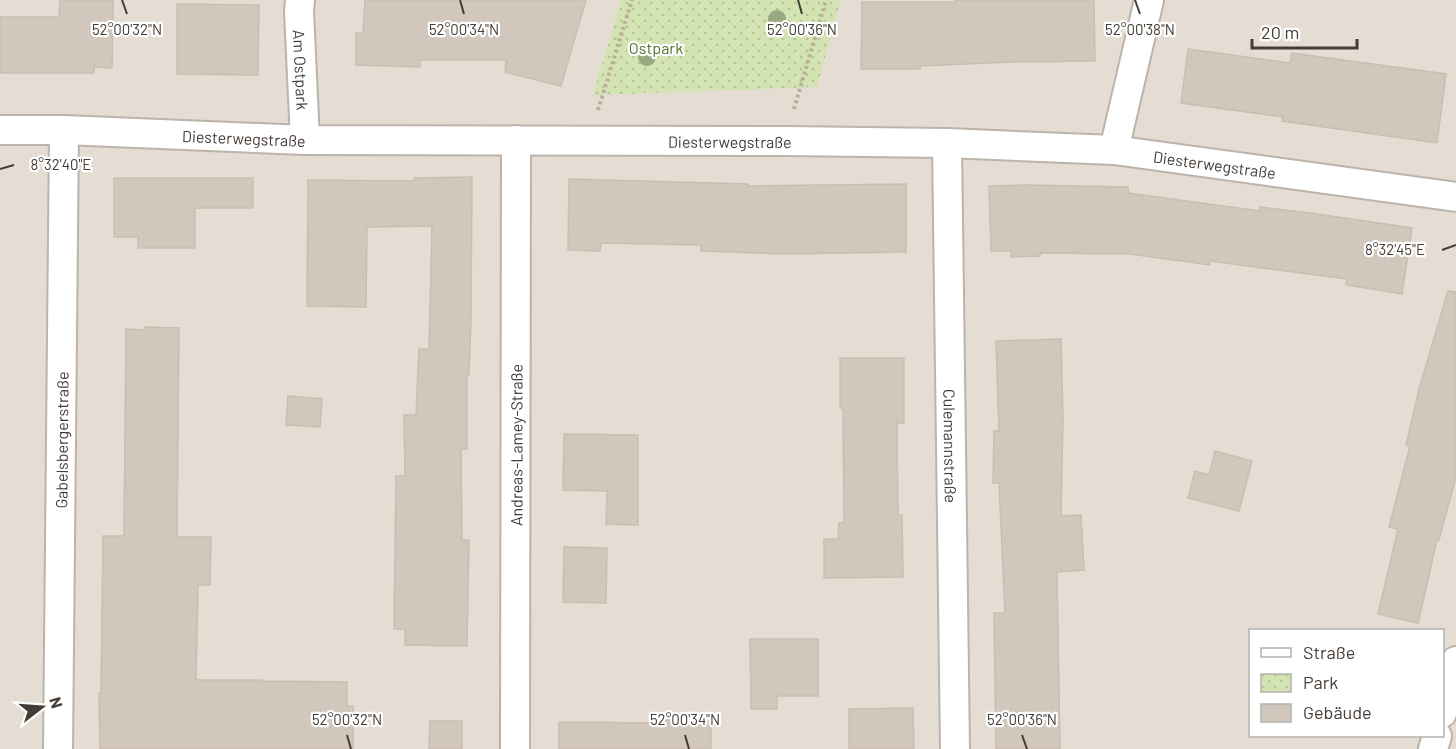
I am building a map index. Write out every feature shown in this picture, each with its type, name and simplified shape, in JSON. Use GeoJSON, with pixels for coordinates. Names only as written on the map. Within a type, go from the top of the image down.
{"type":"FeatureCollection","features":[{"type":"Feature","properties":{"kind":"street","name":"Am Ostpark"},"geometry":{"type":"LineString","coordinates":[[300,0],[305,140]]}},
{"type":"Feature","properties":{"kind":"street"},"geometry":{"type":"LineString","coordinates":[[1114,150],[1149,0]]}},
{"type":"Feature","properties":{"kind":"street","name":"Diesterwegstraße"},"geometry":{"type":"LineString","coordinates":[[0,130],[64,130],[305,140],[947,143],[1114,150],[1456,197]]}},
{"type":"Feature","properties":{"kind":"street","name":"Gabelsbergerstraße"},"geometry":{"type":"LineString","coordinates":[[57,749],[64,130]]}},
{"type":"Feature","properties":{"kind":"street","name":"Andreas-Lamey-Straße"},"geometry":{"type":"LineString","coordinates":[[515,749],[516,140]]}},
{"type":"Feature","properties":{"kind":"street","name":"Culemannstraße"},"geometry":{"type":"LineString","coordinates":[[947,143],[955,749]]}},
{"type":"Feature","properties":{"kind":"street"},"geometry":{"type":"LineString","coordinates":[[1444,709],[1456,661]]}},
{"type":"Feature","properties":{"kind":"path"},"geometry":{"type":"LineString","coordinates":[[589,140],[632,0]]}},
{"type":"Feature","properties":{"kind":"path"},"geometry":{"type":"LineString","coordinates":[[785,141],[826,0]]}},
{"type":"Feature","properties":{"kind":"shaded area"},"geometry":{"type":"Polygon","coordinates":[[[0,0],[1456,0],[1456,749],[0,749],[0,0]]]}},
{"type":"Feature","properties":{"kind":"green space","name":"Ostpark"},"geometry":{"type":"Polygon","coordinates":[[[621,0],[841,0],[817,87],[593,95],[621,0]]]}},
{"type":"Feature","properties":{"kind":"building"},"geometry":{"type":"Polygon","coordinates":[[[60,0],[113,0],[112,68],[94,67],[94,73],[0,73],[0,17],[59,17],[60,0]]]}},
{"type":"Feature","properties":{"kind":"building"},"geometry":{"type":"Polygon","coordinates":[[[365,0],[586,0],[561,86],[505,72],[506,60],[420,60],[420,67],[356,65],[356,33],[363,33],[365,0]]]}},
{"type":"Feature","properties":{"kind":"building"},"geometry":{"type":"Polygon","coordinates":[[[955,0],[1094,0],[1095,61],[920,66],[920,69],[861,69],[862,2],[956,2],[955,0]]]}},
{"type":"Feature","properties":{"kind":"building"},"geometry":{"type":"Polygon","coordinates":[[[177,4],[259,5],[258,75],[177,74],[177,4]]]}},
{"type":"Feature","properties":{"kind":"building"},"geometry":{"type":"Polygon","coordinates":[[[1188,49],[1290,63],[1292,53],[1446,74],[1437,143],[1282,121],[1283,117],[1181,103],[1188,49]]]}},
{"type":"Feature","properties":{"kind":"building"},"geometry":{"type":"Polygon","coordinates":[[[472,177],[467,449],[461,449],[462,540],[469,540],[467,646],[405,645],[405,629],[394,629],[396,476],[405,476],[404,415],[416,415],[419,349],[429,349],[432,226],[367,227],[366,307],[307,306],[308,180],[414,181],[414,178],[472,177]]]}},
{"type":"Feature","properties":{"kind":"building"},"geometry":{"type":"Polygon","coordinates":[[[114,178],[253,178],[253,208],[195,208],[195,248],[138,248],[138,237],[114,237],[114,178]]]}},
{"type":"Feature","properties":{"kind":"building"},"geometry":{"type":"Polygon","coordinates":[[[569,179],[748,184],[748,186],[906,184],[906,252],[785,254],[701,251],[701,245],[601,243],[600,251],[568,250],[569,179]]]}},
{"type":"Feature","properties":{"kind":"building"},"geometry":{"type":"Polygon","coordinates":[[[989,186],[1128,187],[1128,193],[1260,211],[1260,207],[1310,213],[1412,228],[1402,294],[1346,285],[1347,279],[1210,261],[1210,265],[1130,254],[1040,253],[1040,256],[1011,257],[1011,251],[991,251],[989,186]]]}},
{"type":"Feature","properties":{"kind":"building"},"geometry":{"type":"Polygon","coordinates":[[[1448,291],[1456,292],[1456,477],[1439,540],[1437,540],[1418,623],[1378,614],[1398,529],[1389,527],[1410,446],[1406,445],[1419,389],[1448,291]]]}},
{"type":"Feature","properties":{"kind":"building"},"geometry":{"type":"Polygon","coordinates":[[[145,327],[179,328],[177,537],[211,537],[210,585],[198,585],[196,680],[347,682],[347,706],[353,706],[353,749],[100,749],[103,536],[124,536],[126,329],[145,330],[145,327]]]}},
{"type":"Feature","properties":{"kind":"building"},"geometry":{"type":"Polygon","coordinates":[[[1061,339],[1063,418],[1061,516],[1081,515],[1084,570],[1057,572],[1060,749],[996,749],[994,613],[1005,613],[999,483],[993,483],[994,431],[999,431],[996,341],[1061,339]]]}},
{"type":"Feature","properties":{"kind":"building"},"geometry":{"type":"Polygon","coordinates":[[[840,358],[904,358],[904,423],[897,423],[898,515],[902,515],[903,577],[824,578],[824,539],[838,539],[839,523],[844,523],[840,358]]]}},
{"type":"Feature","properties":{"kind":"building"},"geometry":{"type":"Polygon","coordinates":[[[288,396],[322,399],[320,427],[286,425],[288,396]]]}},
{"type":"Feature","properties":{"kind":"building"},"geometry":{"type":"Polygon","coordinates":[[[564,434],[638,435],[638,525],[606,524],[607,491],[563,490],[564,434]]]}},
{"type":"Feature","properties":{"kind":"building"},"geometry":{"type":"Polygon","coordinates":[[[1215,451],[1252,461],[1239,511],[1188,498],[1195,471],[1209,475],[1215,451]]]}},
{"type":"Feature","properties":{"kind":"building"},"geometry":{"type":"Polygon","coordinates":[[[564,547],[607,548],[606,603],[563,602],[564,547]]]}},
{"type":"Feature","properties":{"kind":"building"},"geometry":{"type":"Polygon","coordinates":[[[750,639],[818,639],[818,696],[777,696],[777,709],[751,709],[750,639]]]}},
{"type":"Feature","properties":{"kind":"building"},"geometry":{"type":"Polygon","coordinates":[[[913,708],[914,749],[849,749],[849,709],[913,708]]]}},
{"type":"Feature","properties":{"kind":"building"},"geometry":{"type":"Polygon","coordinates":[[[657,720],[711,720],[711,749],[559,749],[559,722],[657,723],[657,720]]]}},
{"type":"Feature","properties":{"kind":"building"},"geometry":{"type":"Polygon","coordinates":[[[430,721],[462,721],[462,749],[429,749],[430,721]]]}}]}
